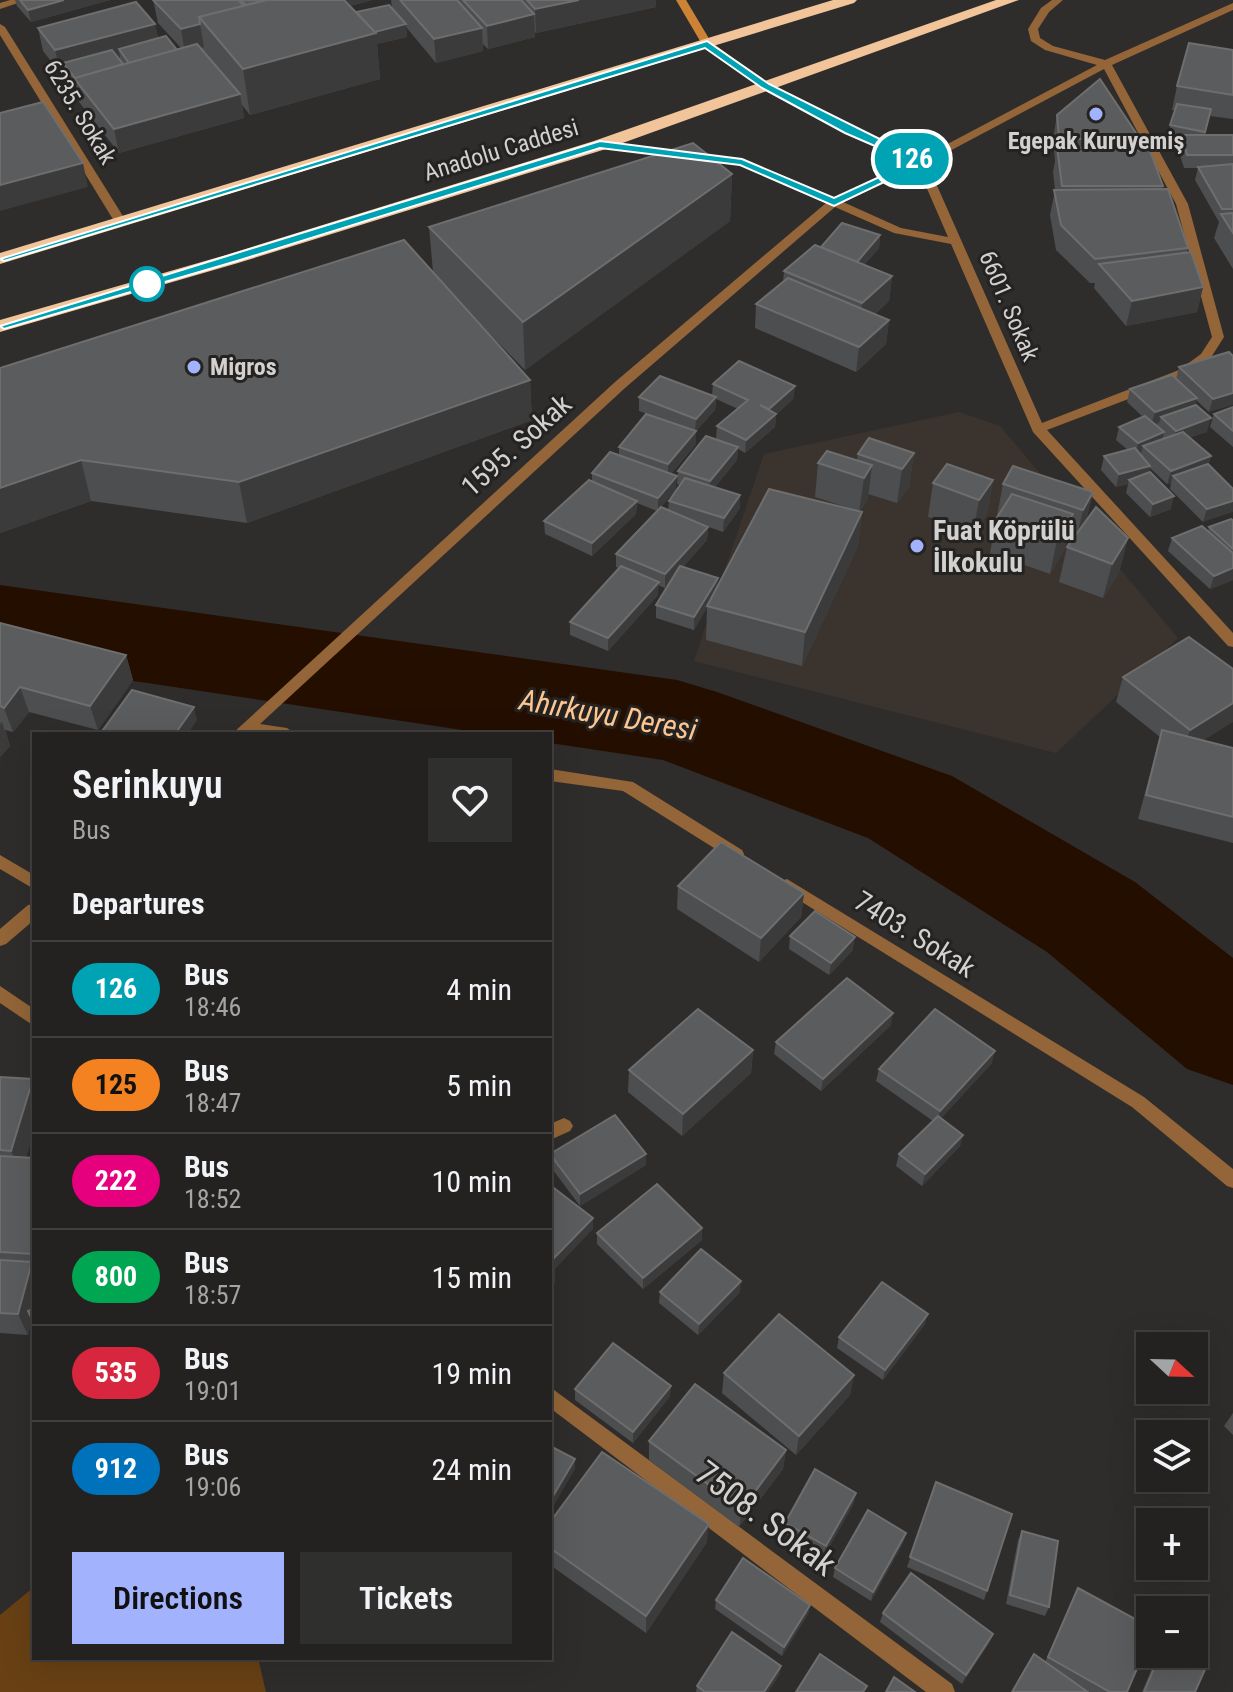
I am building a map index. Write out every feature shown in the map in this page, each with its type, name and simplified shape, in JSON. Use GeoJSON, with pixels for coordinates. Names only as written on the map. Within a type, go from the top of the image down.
{"type":"FeatureCollection","features":[{"type":"Feature","properties":{"kind":"highway","name":"Anadolu Caddesi"},"geometry":{"type":"LineString","coordinates":[[0,259],[849,0]]}},
{"type":"Feature","properties":{"kind":"highway","name":"Anadolu Caddesi"},"geometry":{"type":"LineString","coordinates":[[0,326],[232,259],[600,145],[1011,0]]}},
{"type":"Feature","properties":{"kind":"street"},"geometry":{"type":"LineString","coordinates":[[0,6],[22,0]]}},
{"type":"Feature","properties":{"kind":"street"},"geometry":{"type":"LineString","coordinates":[[681,0],[707,44],[765,86],[849,131],[921,162]]}},
{"type":"Feature","properties":{"kind":"street"},"geometry":{"type":"LineString","coordinates":[[1038,429],[1184,373],[1206,356],[1218,337],[1182,204],[1106,64],[1049,48],[1035,39],[1033,29],[1045,10],[1058,0]]}},
{"type":"Feature","properties":{"kind":"street","name":"1595. Sokak"},"geometry":{"type":"LineString","coordinates":[[248,726],[620,385],[834,202],[921,162],[1106,64],[1233,6]]}},
{"type":"Feature","properties":{"kind":"street","name":"6235. Sokak"},"geometry":{"type":"LineString","coordinates":[[0,27],[120,221]]}},
{"type":"Feature","properties":{"kind":"street"},"geometry":{"type":"LineString","coordinates":[[0,50],[14,46]]}},
{"type":"Feature","properties":{"kind":"street"},"geometry":{"type":"LineString","coordinates":[[600,145],[742,162],[898,231],[957,242]]}},
{"type":"Feature","properties":{"kind":"street","name":"6601. Sokak"},"geometry":{"type":"LineString","coordinates":[[921,162],[1038,429],[1233,642]]}},
{"type":"Feature","properties":{"kind":"street"},"geometry":{"type":"LineString","coordinates":[[1218,337],[1233,338]]}},
{"type":"Feature","properties":{"kind":"street"},"geometry":{"type":"LineString","coordinates":[[248,726],[277,732]]}},
{"type":"Feature","properties":{"kind":"street"},"geometry":{"type":"LineString","coordinates":[[552,775],[627,786],[748,861]]}},
{"type":"Feature","properties":{"kind":"street"},"geometry":{"type":"LineString","coordinates":[[0,861],[32,882]]}},
{"type":"Feature","properties":{"kind":"street","name":"7403. Sokak"},"geometry":{"type":"LineString","coordinates":[[775,878],[1138,1102],[1233,1180]]}},
{"type":"Feature","properties":{"kind":"street"},"geometry":{"type":"LineString","coordinates":[[0,939],[32,912]]}},
{"type":"Feature","properties":{"kind":"street"},"geometry":{"type":"LineString","coordinates":[[0,993],[32,1017]]}},
{"type":"Feature","properties":{"kind":"street","name":"7508. Sokak"},"geometry":{"type":"LineString","coordinates":[[552,1398],[944,1692]]}},
{"type":"Feature","properties":{"kind":"shaded area","name":"Fuat Köprülü İlkokulu"},"geometry":{"type":"Polygon","coordinates":[[[959,412],[1000,426],[1178,638],[1056,753],[694,661],[764,454],[959,412]]]}},
{"type":"Feature","properties":{"kind":"shaded area"},"geometry":{"type":"Polygon","coordinates":[[[32,1589],[32,1660],[258,1660],[266,1692],[0,1692],[0,1615],[32,1589]]]}},
{"type":"Feature","properties":{"kind":"building"},"geometry":{"type":"Polygon","coordinates":[[[20,0],[64,0],[28,10],[20,0]]]}},
{"type":"Feature","properties":{"kind":"building"},"geometry":{"type":"Polygon","coordinates":[[[153,0],[238,0],[244,6],[199,17],[200,24],[181,29],[153,0]]]}},
{"type":"Feature","properties":{"kind":"building"},"geometry":{"type":"Polygon","coordinates":[[[240,0],[267,0],[246,5],[240,0]]]}},
{"type":"Feature","properties":{"kind":"building"},"geometry":{"type":"Polygon","coordinates":[[[267,0],[344,0],[376,33],[243,69],[199,17],[267,0]]]}},
{"type":"Feature","properties":{"kind":"building"},"geometry":{"type":"Polygon","coordinates":[[[400,0],[457,0],[482,28],[434,39],[400,0]]]}},
{"type":"Feature","properties":{"kind":"building"},"geometry":{"type":"Polygon","coordinates":[[[463,0],[521,0],[534,14],[487,26],[463,0]]]}},
{"type":"Feature","properties":{"kind":"building"},"geometry":{"type":"Polygon","coordinates":[[[527,0],[579,0],[535,9],[527,0]]]}},
{"type":"Feature","properties":{"kind":"building"},"geometry":{"type":"Polygon","coordinates":[[[136,2],[155,24],[55,50],[38,28],[136,2]]]}},
{"type":"Feature","properties":{"kind":"building"},"geometry":{"type":"Polygon","coordinates":[[[389,5],[406,24],[375,32],[356,12],[389,5]]]}},
{"type":"Feature","properties":{"kind":"building"},"geometry":{"type":"Polygon","coordinates":[[[166,36],[177,50],[129,63],[119,49],[166,36]]]}},
{"type":"Feature","properties":{"kind":"building"},"geometry":{"type":"Polygon","coordinates":[[[1189,43],[1233,50],[1233,95],[1177,86],[1189,43]]]}},
{"type":"Feature","properties":{"kind":"building"},"geometry":{"type":"Polygon","coordinates":[[[197,44],[240,94],[114,129],[74,78],[197,44]]]}},
{"type":"Feature","properties":{"kind":"building"},"geometry":{"type":"Polygon","coordinates":[[[112,50],[123,64],[75,78],[63,63],[112,50]]]}},
{"type":"Feature","properties":{"kind":"building"},"geometry":{"type":"Polygon","coordinates":[[[1100,79],[1142,142],[1059,138],[1057,115],[1100,79]]]}},
{"type":"Feature","properties":{"kind":"building"},"geometry":{"type":"Polygon","coordinates":[[[43,102],[83,163],[0,185],[0,113],[43,102]]]}},
{"type":"Feature","properties":{"kind":"building"},"geometry":{"type":"Polygon","coordinates":[[[1177,104],[1211,109],[1205,132],[1170,125],[1177,104]]]}},
{"type":"Feature","properties":{"kind":"building"},"geometry":{"type":"Polygon","coordinates":[[[1181,135],[1233,135],[1233,155],[1187,155],[1181,135]]]}},
{"type":"Feature","properties":{"kind":"building"},"geometry":{"type":"Polygon","coordinates":[[[693,143],[732,174],[523,322],[429,227],[693,143]]]}},
{"type":"Feature","properties":{"kind":"building"},"geometry":{"type":"Polygon","coordinates":[[[1057,147],[1150,151],[1163,186],[1062,186],[1057,147]]]}},
{"type":"Feature","properties":{"kind":"building"},"geometry":{"type":"Polygon","coordinates":[[[1233,164],[1233,209],[1222,209],[1198,167],[1233,164]]]}},
{"type":"Feature","properties":{"kind":"building"},"geometry":{"type":"Polygon","coordinates":[[[1168,189],[1188,248],[1095,259],[1061,225],[1054,190],[1168,189]]]}},
{"type":"Feature","properties":{"kind":"building"},"geometry":{"type":"Polygon","coordinates":[[[1233,213],[1233,233],[1221,214],[1233,213]]]}},
{"type":"Feature","properties":{"kind":"building"},"geometry":{"type":"Polygon","coordinates":[[[842,223],[880,235],[857,262],[821,247],[842,223]]]}},
{"type":"Feature","properties":{"kind":"building"},"geometry":{"type":"Polygon","coordinates":[[[404,240],[530,380],[239,482],[81,460],[0,488],[0,368],[404,240]]]}},
{"type":"Feature","properties":{"kind":"building"},"geometry":{"type":"Polygon","coordinates":[[[815,245],[892,276],[862,303],[784,271],[815,245]]]}},
{"type":"Feature","properties":{"kind":"building"},"geometry":{"type":"Polygon","coordinates":[[[1191,252],[1203,287],[1132,301],[1099,264],[1191,252]]]}},
{"type":"Feature","properties":{"kind":"building"},"geometry":{"type":"Polygon","coordinates":[[[788,278],[889,320],[859,347],[756,304],[788,278]]]}},
{"type":"Feature","properties":{"kind":"building"},"geometry":{"type":"Polygon","coordinates":[[[1229,352],[1233,356],[1233,393],[1213,399],[1179,367],[1229,352]]]}},
{"type":"Feature","properties":{"kind":"building"},"geometry":{"type":"Polygon","coordinates":[[[739,361],[795,386],[769,409],[760,405],[776,414],[746,440],[717,426],[748,400],[713,384],[739,361]]]}},
{"type":"Feature","properties":{"kind":"building"},"geometry":{"type":"Polygon","coordinates":[[[1172,375],[1197,398],[1155,412],[1130,389],[1172,375]]]}},
{"type":"Feature","properties":{"kind":"building"},"geometry":{"type":"Polygon","coordinates":[[[660,376],[716,397],[696,419],[639,397],[660,376]]]}},
{"type":"Feature","properties":{"kind":"building"},"geometry":{"type":"Polygon","coordinates":[[[1196,405],[1211,418],[1176,431],[1161,417],[1196,405]]]}},
{"type":"Feature","properties":{"kind":"building"},"geometry":{"type":"Polygon","coordinates":[[[1233,407],[1233,431],[1214,414],[1233,407]]]}},
{"type":"Feature","properties":{"kind":"building"},"geometry":{"type":"Polygon","coordinates":[[[646,414],[696,431],[668,464],[619,447],[646,414]]]}},
{"type":"Feature","properties":{"kind":"building"},"geometry":{"type":"Polygon","coordinates":[[[1145,416],[1164,432],[1138,443],[1119,427],[1145,416]]]}},
{"type":"Feature","properties":{"kind":"building"},"geometry":{"type":"Polygon","coordinates":[[[1183,432],[1211,456],[1171,471],[1143,446],[1183,432]]]}},
{"type":"Feature","properties":{"kind":"building"},"geometry":{"type":"Polygon","coordinates":[[[706,436],[738,447],[710,481],[678,471],[706,436]]]}},
{"type":"Feature","properties":{"kind":"building"},"geometry":{"type":"Polygon","coordinates":[[[869,438],[914,453],[902,469],[858,454],[869,438]]]}},
{"type":"Feature","properties":{"kind":"building"},"geometry":{"type":"Polygon","coordinates":[[[1135,448],[1150,466],[1119,474],[1104,456],[1135,448]]]}},
{"type":"Feature","properties":{"kind":"building"},"geometry":{"type":"Polygon","coordinates":[[[827,451],[872,465],[864,478],[818,463],[827,451]]]}},
{"type":"Feature","properties":{"kind":"building"},"geometry":{"type":"Polygon","coordinates":[[[610,452],[677,476],[658,498],[592,473],[610,452]]]}},
{"type":"Feature","properties":{"kind":"building"},"geometry":{"type":"Polygon","coordinates":[[[947,464],[993,480],[979,500],[933,483],[947,464]]]}},
{"type":"Feature","properties":{"kind":"building"},"geometry":{"type":"Polygon","coordinates":[[[1208,464],[1233,489],[1233,501],[1207,509],[1173,476],[1208,464]]]}},
{"type":"Feature","properties":{"kind":"building"},"geometry":{"type":"Polygon","coordinates":[[[1013,466],[1093,492],[1083,510],[1003,484],[1013,466]]]}},
{"type":"Feature","properties":{"kind":"building"},"geometry":{"type":"Polygon","coordinates":[[[1150,472],[1174,496],[1153,504],[1129,480],[1150,472]]]}},
{"type":"Feature","properties":{"kind":"building"},"geometry":{"type":"Polygon","coordinates":[[[685,478],[740,495],[724,518],[669,501],[685,478]]]}},
{"type":"Feature","properties":{"kind":"building"},"geometry":{"type":"Polygon","coordinates":[[[589,480],[637,501],[592,543],[544,521],[589,480]]]}},
{"type":"Feature","properties":{"kind":"building","name":"Fuat Köprülü İlkokulu"},"geometry":{"type":"Polygon","coordinates":[[[769,489],[862,512],[805,632],[707,606],[769,489]]]}},
{"type":"Feature","properties":{"kind":"building"},"geometry":{"type":"Polygon","coordinates":[[[1012,494],[1073,514],[1057,540],[996,519],[1012,494]]]}},
{"type":"Feature","properties":{"kind":"building"},"geometry":{"type":"Polygon","coordinates":[[[661,507],[708,527],[665,574],[616,554],[661,507]]]}},
{"type":"Feature","properties":{"kind":"building"},"geometry":{"type":"Polygon","coordinates":[[[1096,507],[1128,538],[1112,564],[1067,547],[1096,507]]]}},
{"type":"Feature","properties":{"kind":"building"},"geometry":{"type":"Polygon","coordinates":[[[1233,520],[1233,549],[1209,527],[1233,520]]]}},
{"type":"Feature","properties":{"kind":"building"},"geometry":{"type":"Polygon","coordinates":[[[1202,526],[1233,553],[1233,568],[1214,576],[1172,538],[1202,526]]]}},
{"type":"Feature","properties":{"kind":"building"},"geometry":{"type":"Polygon","coordinates":[[[621,566],[659,582],[608,638],[570,622],[621,566]]]}},
{"type":"Feature","properties":{"kind":"building"},"geometry":{"type":"Polygon","coordinates":[[[680,566],[718,578],[694,617],[656,605],[680,566]]]}},
{"type":"Feature","properties":{"kind":"building"},"geometry":{"type":"Polygon","coordinates":[[[0,623],[126,655],[90,706],[20,687],[4,708],[0,706],[0,623]]]}},
{"type":"Feature","properties":{"kind":"building"},"geometry":{"type":"Polygon","coordinates":[[[1189,637],[1233,669],[1233,703],[1190,730],[1123,677],[1189,637]]]}},
{"type":"Feature","properties":{"kind":"building"},"geometry":{"type":"Polygon","coordinates":[[[132,690],[194,707],[176,732],[101,732],[132,690]]]}},
{"type":"Feature","properties":{"kind":"building"},"geometry":{"type":"Polygon","coordinates":[[[1162,730],[1233,748],[1233,817],[1146,795],[1162,730]]]}},
{"type":"Feature","properties":{"kind":"building"},"geometry":{"type":"Polygon","coordinates":[[[721,842],[804,893],[761,938],[678,886],[721,842]]]}},
{"type":"Feature","properties":{"kind":"building"},"geometry":{"type":"Polygon","coordinates":[[[815,911],[855,937],[831,963],[790,936],[815,911]]]}},
{"type":"Feature","properties":{"kind":"building"},"geometry":{"type":"Polygon","coordinates":[[[847,978],[893,1013],[823,1079],[776,1042],[847,978]]]}},
{"type":"Feature","properties":{"kind":"building"},"geometry":{"type":"Polygon","coordinates":[[[698,1009],[753,1050],[683,1114],[629,1070],[698,1009]]]}},
{"type":"Feature","properties":{"kind":"building"},"geometry":{"type":"Polygon","coordinates":[[[935,1009],[995,1051],[940,1111],[879,1069],[935,1009]]]}},
{"type":"Feature","properties":{"kind":"building"},"geometry":{"type":"Polygon","coordinates":[[[0,1077],[32,1079],[11,1151],[0,1150],[0,1077]]]}},
{"type":"Feature","properties":{"kind":"building"},"geometry":{"type":"Polygon","coordinates":[[[615,1115],[646,1154],[580,1194],[552,1153],[615,1115]]]}},
{"type":"Feature","properties":{"kind":"building"},"geometry":{"type":"Polygon","coordinates":[[[938,1116],[963,1135],[925,1174],[899,1154],[938,1116]]]}},
{"type":"Feature","properties":{"kind":"building"},"geometry":{"type":"Polygon","coordinates":[[[0,1156],[32,1158],[32,1254],[0,1252],[0,1156]]]}},
{"type":"Feature","properties":{"kind":"building"},"geometry":{"type":"Polygon","coordinates":[[[657,1184],[702,1228],[643,1278],[597,1233],[657,1184]]]}},
{"type":"Feature","properties":{"kind":"building"},"geometry":{"type":"Polygon","coordinates":[[[552,1187],[593,1218],[552,1260],[552,1187]]]}},
{"type":"Feature","properties":{"kind":"building"},"geometry":{"type":"Polygon","coordinates":[[[701,1249],[741,1281],[699,1324],[660,1292],[701,1249]]]}},
{"type":"Feature","properties":{"kind":"building"},"geometry":{"type":"Polygon","coordinates":[[[0,1260],[32,1262],[18,1314],[0,1313],[0,1260]]]}},
{"type":"Feature","properties":{"kind":"building"},"geometry":{"type":"Polygon","coordinates":[[[882,1282],[928,1314],[885,1370],[839,1337],[882,1282]]]}},
{"type":"Feature","properties":{"kind":"building"},"geometry":{"type":"Polygon","coordinates":[[[779,1314],[854,1375],[799,1436],[724,1373],[779,1314]]]}},
{"type":"Feature","properties":{"kind":"building"},"geometry":{"type":"Polygon","coordinates":[[[613,1343],[671,1386],[633,1432],[575,1389],[613,1343]]]}},
{"type":"Feature","properties":{"kind":"building"},"geometry":{"type":"Polygon","coordinates":[[[695,1384],[786,1450],[742,1509],[649,1441],[695,1384]]]}},
{"type":"Feature","properties":{"kind":"building"},"geometry":{"type":"Polygon","coordinates":[[[552,1447],[575,1459],[552,1498],[552,1447]]]}},
{"type":"Feature","properties":{"kind":"building"},"geometry":{"type":"Polygon","coordinates":[[[602,1452],[709,1524],[646,1616],[552,1549],[552,1519],[602,1452]]]}},
{"type":"Feature","properties":{"kind":"building"},"geometry":{"type":"Polygon","coordinates":[[[815,1469],[856,1493],[826,1546],[785,1523],[815,1469]]]}},
{"type":"Feature","properties":{"kind":"building"},"geometry":{"type":"Polygon","coordinates":[[[936,1482],[1012,1514],[987,1591],[910,1557],[936,1482]]]}},
{"type":"Feature","properties":{"kind":"building"},"geometry":{"type":"Polygon","coordinates":[[[868,1510],[906,1533],[873,1592],[835,1568],[868,1510]]]}},
{"type":"Feature","properties":{"kind":"building"},"geometry":{"type":"Polygon","coordinates":[[[1022,1531],[1058,1541],[1049,1607],[1010,1595],[1022,1531]]]}},
{"type":"Feature","properties":{"kind":"building"},"geometry":{"type":"Polygon","coordinates":[[[743,1558],[810,1605],[784,1647],[716,1600],[743,1558]]]}},
{"type":"Feature","properties":{"kind":"building"},"geometry":{"type":"Polygon","coordinates":[[[911,1573],[993,1634],[966,1675],[883,1613],[911,1573]]]}},
{"type":"Feature","properties":{"kind":"building"},"geometry":{"type":"Polygon","coordinates":[[[1078,1588],[1136,1619],[1137,1668],[1127,1692],[1110,1692],[1048,1657],[1078,1588]]]}},
{"type":"Feature","properties":{"kind":"building"},"geometry":{"type":"Polygon","coordinates":[[[732,1632],[781,1666],[764,1692],[705,1692],[697,1686],[732,1632]]]}},
{"type":"Feature","properties":{"kind":"building"},"geometry":{"type":"Polygon","coordinates":[[[820,1654],[867,1686],[863,1692],[796,1692],[820,1654]]]}},
{"type":"Feature","properties":{"kind":"building"},"geometry":{"type":"Polygon","coordinates":[[[1034,1654],[1088,1692],[1012,1692],[1034,1654]]]}},
{"type":"Feature","properties":{"kind":"building"},"geometry":{"type":"Polygon","coordinates":[[[1154,1668],[1206,1668],[1195,1692],[1144,1692],[1154,1668]]]}},
{"type":"Feature","properties":{"kind":"building"},"geometry":{"type":"Polygon","coordinates":[[[894,1677],[915,1692],[886,1692],[894,1677]]]}},
{"type":"Feature","properties":{"kind":"waterway","name":"Ahırkuyu Deresi"},"geometry":{"type":"LineString","coordinates":[[0,623],[677,721],[910,807],[1091,917],[1233,1031]]}},
{"type":"Feature","properties":{"kind":"bus line","name":"126"},"geometry":{"type":"LineString","coordinates":[[0,259],[707,44],[765,86],[849,131],[921,162],[834,202],[742,162],[600,145],[232,259],[0,326]]}},
{"type":"Feature","properties":{"kind":"place","name":"Egepak Kuruyemiş"},"geometry":{"type":"Point","coordinates":[1096,114]}},
{"type":"Feature","properties":{"kind":"place","name":"Migros"},"geometry":{"type":"Point","coordinates":[194,367]}},
{"type":"Feature","properties":{"kind":"place","name":"Fuat Köprülü İlkokulu"},"geometry":{"type":"Point","coordinates":[917,546]}}]}
